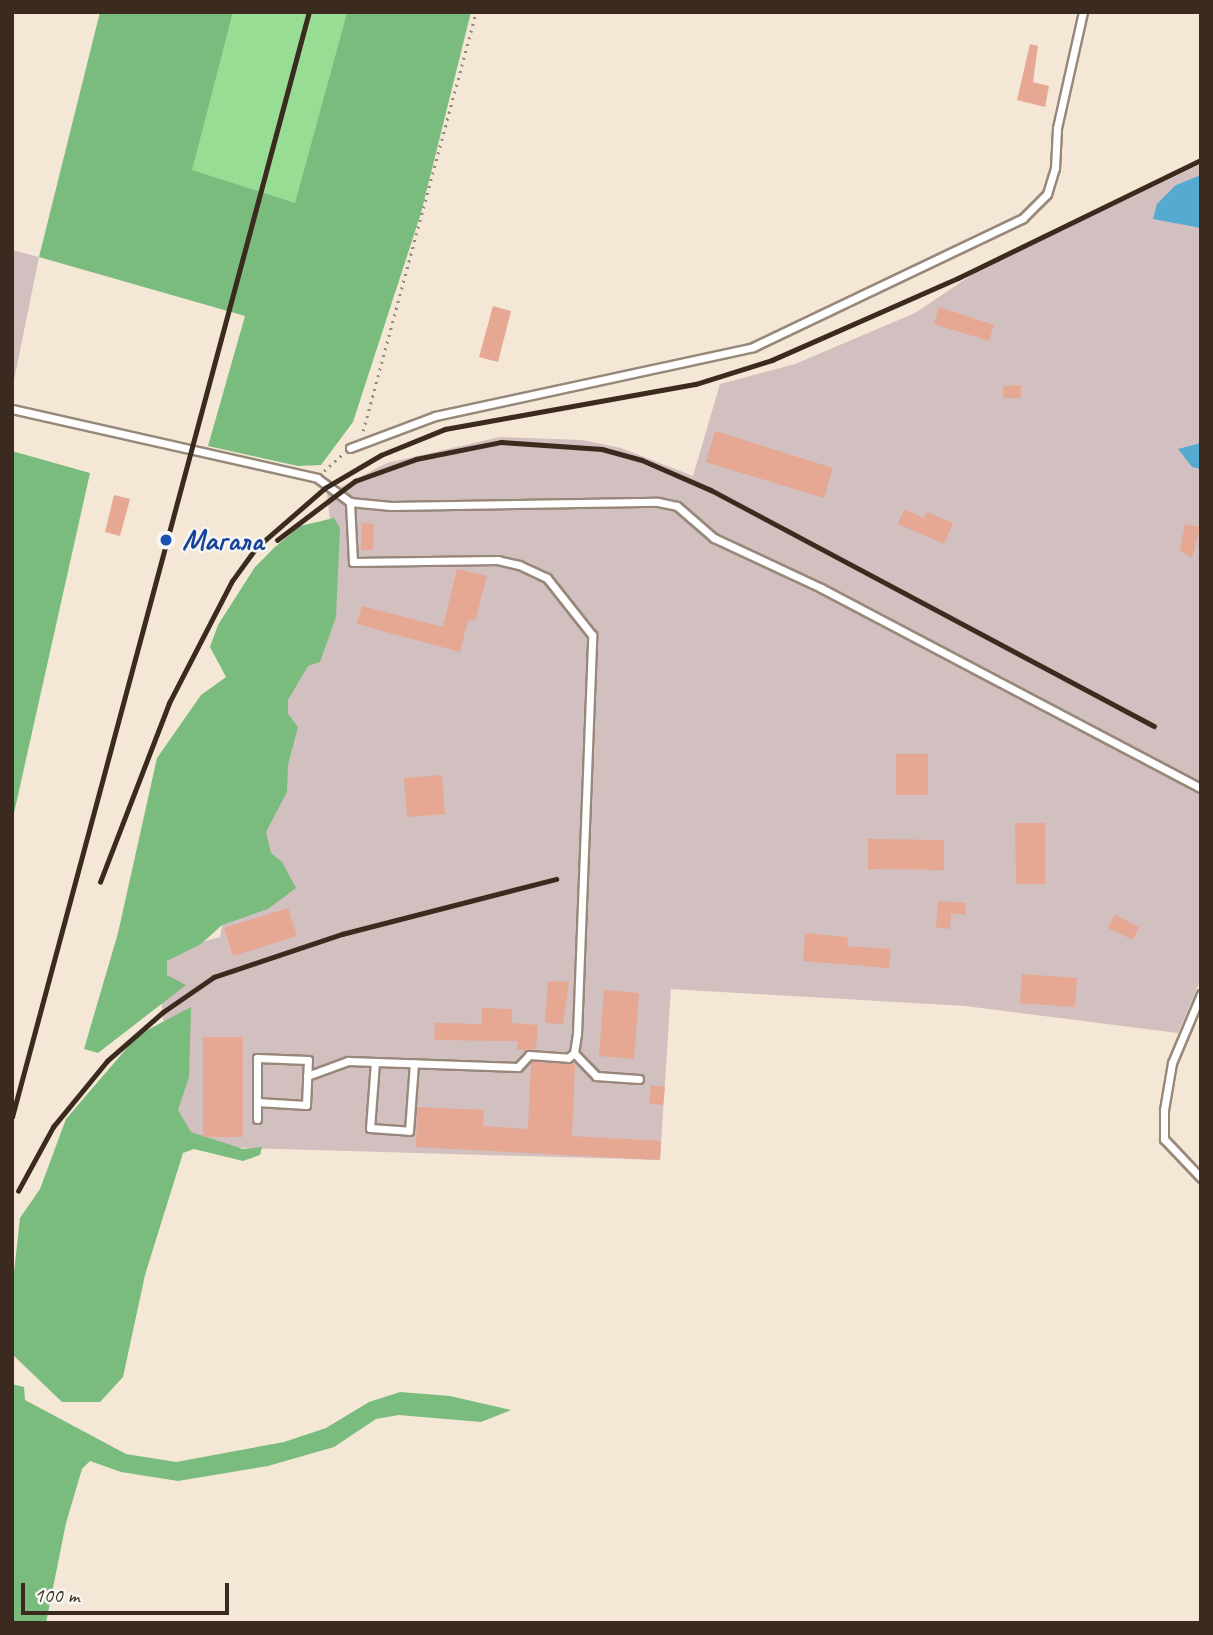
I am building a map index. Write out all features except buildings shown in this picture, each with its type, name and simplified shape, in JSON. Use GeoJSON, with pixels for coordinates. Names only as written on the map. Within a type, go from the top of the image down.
{"type":"FeatureCollection","features":[{"type":"Feature","properties":{"kind":"lane"},"geometry":{"type":"LineString","coordinates":[[350,448],[435,416],[752,347],[1023,218],[1047,194],[1055,168],[1057,128],[1083,12]]}},
{"type":"Feature","properties":{"kind":"lane"},"geometry":{"type":"LineString","coordinates":[[12,409],[317,478],[350,502],[391,506],[658,502],[677,506],[714,538],[821,588],[1201,788]]}},
{"type":"Feature","properties":{"kind":"lane"},"geometry":{"type":"LineString","coordinates":[[350,502],[353,562],[499,561],[519,565],[547,578],[592,635],[574,1053],[596,1076],[639,1079]]}},
{"type":"Feature","properties":{"kind":"lane"},"geometry":{"type":"LineString","coordinates":[[1201,995],[1172,1063],[1164,1110],[1164,1139],[1201,1178]]}},
{"type":"Feature","properties":{"kind":"lane"},"geometry":{"type":"LineString","coordinates":[[307,1076],[348,1061],[518,1067],[529,1055],[568,1058],[574,1053]]}},
{"type":"Feature","properties":{"kind":"lane"},"geometry":{"type":"LineString","coordinates":[[257,1102],[306,1105],[308,1060],[257,1058],[257,1102],[257,1119]]}},
{"type":"Feature","properties":{"kind":"lane"},"geometry":{"type":"LineString","coordinates":[[375,1062],[370,1128],[409,1131],[414,1063]]}},
{"type":"Feature","properties":{"kind":"path"},"geometry":{"type":"LineString","coordinates":[[317,478],[350,448],[363,431],[476,12]]}},
{"type":"Feature","properties":{"kind":"shaded area"},"geometry":{"type":"Polygon","coordinates":[[[1201,164],[1201,979],[1178,1033],[965,1006],[671,989],[660,1160],[175,1146],[157,954],[220,937],[225,905],[330,522],[327,494],[387,463],[500,437],[582,440],[621,448],[693,476],[720,384],[795,364],[915,313],[976,272],[1201,164]]]}},
{"type":"Feature","properties":{"kind":"shaded area"},"geometry":{"type":"Polygon","coordinates":[[[12,250],[39,257],[12,390],[12,250]]]}},
{"type":"Feature","properties":{"kind":"green space"},"geometry":{"type":"Polygon","coordinates":[[[100,12],[233,12],[192,170],[295,203],[347,12],[471,12],[421,213],[353,422],[321,465],[298,466],[208,446],[245,316],[39,257],[100,12]]]}},
{"type":"Feature","properties":{"kind":"green space"},"geometry":{"type":"Polygon","coordinates":[[[233,12],[347,12],[295,204],[191,170],[233,12]]]}},
{"type":"Feature","properties":{"kind":"green space"},"geometry":{"type":"Polygon","coordinates":[[[12,451],[90,473],[12,822],[12,451]]]}},
{"type":"Feature","properties":{"kind":"green space"},"geometry":{"type":"Polygon","coordinates":[[[334,518],[340,528],[336,617],[320,662],[308,666],[288,700],[288,714],[298,727],[288,765],[287,792],[266,832],[271,853],[282,862],[296,888],[268,909],[222,925],[201,944],[167,961],[167,975],[186,985],[98,1053],[84,1049],[118,933],[157,758],[201,695],[226,677],[210,647],[218,625],[255,567],[275,547],[300,526],[334,518]]]}},
{"type":"Feature","properties":{"kind":"green space"},"geometry":{"type":"Polygon","coordinates":[[[191,1007],[189,1077],[178,1110],[191,1132],[243,1149],[262,1147],[260,1155],[243,1161],[194,1149],[183,1153],[145,1275],[123,1377],[100,1402],[62,1402],[12,1354],[12,1290],[20,1218],[40,1189],[66,1119],[138,1035],[191,1007]]]}},
{"type":"Feature","properties":{"kind":"green space"},"geometry":{"type":"Polygon","coordinates":[[[12,1384],[24,1387],[25,1400],[126,1454],[176,1462],[284,1442],[326,1428],[369,1402],[400,1392],[450,1396],[511,1410],[481,1422],[399,1415],[376,1419],[334,1447],[268,1466],[178,1481],[121,1472],[90,1461],[82,1469],[66,1523],[46,1623],[12,1623],[12,1384]]]}},
{"type":"Feature","properties":{"kind":"water"},"geometry":{"type":"Polygon","coordinates":[[[1201,175],[1201,228],[1153,219],[1157,204],[1176,185],[1201,175]]]}},
{"type":"Feature","properties":{"kind":"water"},"geometry":{"type":"Polygon","coordinates":[[[1201,443],[1201,469],[1192,467],[1178,449],[1201,443]]]}},
{"type":"Feature","properties":{"kind":"railway"},"geometry":{"type":"LineString","coordinates":[[12,1117],[309,12]]}},
{"type":"Feature","properties":{"kind":"railway"},"geometry":{"type":"LineString","coordinates":[[100,882],[169,703],[232,581],[256,548],[325,488],[381,455],[445,429],[696,384],[772,360],[958,278],[1201,160]]}},
{"type":"Feature","properties":{"kind":"railway"},"geometry":{"type":"LineString","coordinates":[[277,540],[355,481],[416,459],[501,442],[602,449],[642,460],[711,490],[1154,726]]}},
{"type":"Feature","properties":{"kind":"railway"},"geometry":{"type":"LineString","coordinates":[[18,1191],[53,1127],[107,1061],[163,1012],[214,977],[342,934],[556,879]]}},
{"type":"Feature","properties":{"kind":"place","name":"Магала"},"geometry":{"type":"Point","coordinates":[166,540]}}]}
